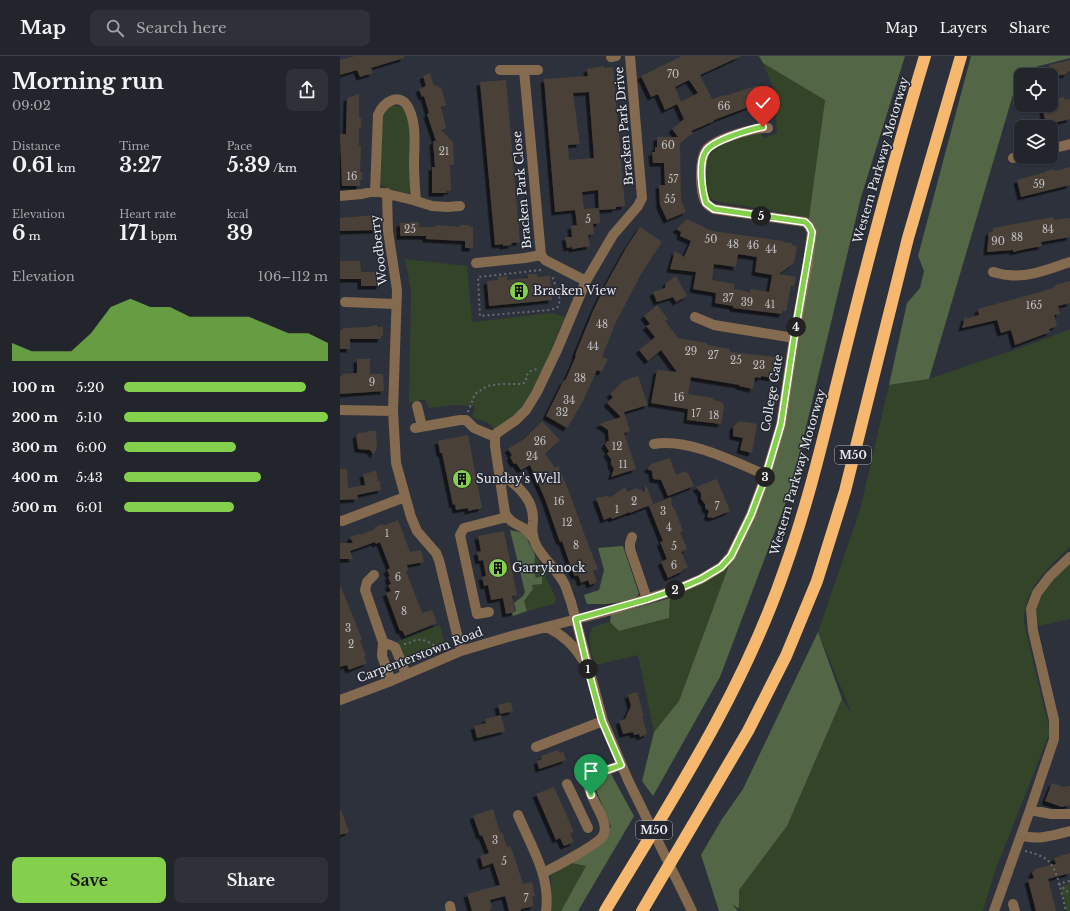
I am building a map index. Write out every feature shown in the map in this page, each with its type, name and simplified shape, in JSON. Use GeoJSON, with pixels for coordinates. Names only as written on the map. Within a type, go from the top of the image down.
{"type":"FeatureCollection","features":[{"type":"Feature","properties":{"kind":"highway","name":"Western Parkway Motorway"},"geometry":{"type":"LineString","coordinates":[[605,911],[680,787],[722,712],[757,639],[785,569],[818,460],[874,236],[925,56]]}},
{"type":"Feature","properties":{"kind":"highway","name":"M50"},"geometry":{"type":"LineString","coordinates":[[644,908],[748,731],[786,656],[817,581],[845,491],[908,238],[961,56]]}},
{"type":"Feature","properties":{"kind":"street","name":"Bracken Park Drive"},"geometry":{"type":"LineString","coordinates":[[495,437],[497,433],[516,420],[526,410],[537,392],[557,350],[586,281],[612,235],[638,206],[642,198],[630,56]]}},
{"type":"Feature","properties":{"kind":"street"},"geometry":{"type":"LineString","coordinates":[[500,70],[538,70]]}},
{"type":"Feature","properties":{"kind":"street","name":"Bracken Park Close"},"geometry":{"type":"LineString","coordinates":[[524,70],[541,255],[545,260],[586,281]]}},
{"type":"Feature","properties":{"kind":"street"},"geometry":{"type":"LineString","coordinates":[[375,191],[378,115],[384,105],[395,100],[399,100],[403,101],[409,109],[414,126],[416,201]]}},
{"type":"Feature","properties":{"kind":"street","name":"College Gate"},"geometry":{"type":"LineString","coordinates":[[576,619],[648,599],[678,589],[701,579],[721,567],[731,556],[751,515],[766,475],[781,424],[812,232],[805,222],[797,220],[714,209],[706,203],[703,190],[703,158],[705,151],[714,144],[740,133],[757,128],[768,128]]}},
{"type":"Feature","properties":{"kind":"street"},"geometry":{"type":"LineString","coordinates":[[1058,147],[1070,144]]}},
{"type":"Feature","properties":{"kind":"street"},"geometry":{"type":"LineString","coordinates":[[340,196],[375,191],[432,206],[460,206]]}},
{"type":"Feature","properties":{"kind":"street","name":"Woodberry"},"geometry":{"type":"LineString","coordinates":[[387,193],[388,231],[397,290],[393,411],[396,463],[411,517],[417,530],[436,553],[439,560],[461,651]]}},
{"type":"Feature","properties":{"kind":"street"},"geometry":{"type":"LineString","coordinates":[[476,263],[541,255]]}},
{"type":"Feature","properties":{"kind":"street"},"geometry":{"type":"LineString","coordinates":[[993,272],[1020,276],[1048,270],[1070,262]]}},
{"type":"Feature","properties":{"kind":"street","name":"Woodberry"},"geometry":{"type":"LineString","coordinates":[[345,302],[396,304]]}},
{"type":"Feature","properties":{"kind":"street"},"geometry":{"type":"LineString","coordinates":[[695,317],[714,325],[794,338]]}},
{"type":"Feature","properties":{"kind":"street"},"geometry":{"type":"LineString","coordinates":[[417,406],[419,427],[456,419],[466,420],[478,430],[495,437],[495,446],[507,518],[517,526],[526,529],[564,584],[576,619],[602,721],[621,765],[692,911]]}},
{"type":"Feature","properties":{"kind":"street"},"geometry":{"type":"LineString","coordinates":[[340,410],[393,411]]}},
{"type":"Feature","properties":{"kind":"street"},"geometry":{"type":"LineString","coordinates":[[654,444],[664,442],[687,445],[766,475]]}},
{"type":"Feature","properties":{"kind":"street"},"geometry":{"type":"LineString","coordinates":[[501,484],[506,478],[516,485],[527,497],[533,512],[531,529],[532,537]]}},
{"type":"Feature","properties":{"kind":"street"},"geometry":{"type":"LineString","coordinates":[[342,521],[405,497]]}},
{"type":"Feature","properties":{"kind":"street"},"geometry":{"type":"LineString","coordinates":[[489,612],[477,614],[460,535],[464,528],[507,518]]}},
{"type":"Feature","properties":{"kind":"street"},"geometry":{"type":"LineString","coordinates":[[632,537],[630,549],[648,599]]}},
{"type":"Feature","properties":{"kind":"street"},"geometry":{"type":"LineString","coordinates":[[994,911],[1054,739],[1054,720],[1033,631],[1031,609],[1037,594],[1050,576],[1070,557]]}},
{"type":"Feature","properties":{"kind":"street"},"geometry":{"type":"LineString","coordinates":[[374,575],[367,582],[366,590],[383,642],[382,656],[391,681]]}},
{"type":"Feature","properties":{"kind":"street","name":"Carpenterstown Road"},"geometry":{"type":"LineString","coordinates":[[340,700],[391,681],[461,651],[576,619]]}},
{"type":"Feature","properties":{"kind":"street"},"geometry":{"type":"LineString","coordinates":[[547,627],[556,632],[576,649],[588,669]]}},
{"type":"Feature","properties":{"kind":"street"},"geometry":{"type":"LineString","coordinates":[[383,642],[395,647],[406,674]]}},
{"type":"Feature","properties":{"kind":"street"},"geometry":{"type":"LineString","coordinates":[[536,747],[602,721]]}},
{"type":"Feature","properties":{"kind":"street"},"geometry":{"type":"LineString","coordinates":[[544,873],[600,840],[605,830],[605,821],[588,788],[589,783],[592,777],[621,765]]}},
{"type":"Feature","properties":{"kind":"street"},"geometry":{"type":"LineString","coordinates":[[567,784],[588,828]]}},
{"type":"Feature","properties":{"kind":"street"},"geometry":{"type":"LineString","coordinates":[[576,802],[591,795]]}},
{"type":"Feature","properties":{"kind":"street"},"geometry":{"type":"LineString","coordinates":[[1030,810],[1051,814],[1070,814]]}},
{"type":"Feature","properties":{"kind":"street"},"geometry":{"type":"LineString","coordinates":[[518,815],[544,873],[548,894],[546,911]]}},
{"type":"Feature","properties":{"kind":"street"},"geometry":{"type":"LineString","coordinates":[[1021,835],[1038,838],[1070,831]]}},
{"type":"Feature","properties":{"kind":"path"},"geometry":{"type":"LineString","coordinates":[[545,269],[478,277],[480,316],[549,310],[556,308],[559,303],[552,272]]}},
{"type":"Feature","properties":{"kind":"path"},"geometry":{"type":"LineString","coordinates":[[466,420],[475,394],[487,386],[522,384],[526,382],[528,372],[538,368],[540,365]]}},
{"type":"Feature","properties":{"kind":"path"},"geometry":{"type":"LineString","coordinates":[[395,647],[416,640],[432,643],[435,645],[441,659]]}},
{"type":"Feature","properties":{"kind":"path"},"geometry":{"type":"LineString","coordinates":[[1016,849],[1039,855],[1052,865],[1066,911]]}},
{"type":"Feature","properties":{"kind":"path"},"geometry":{"type":"LineString","coordinates":[[1058,884],[1070,881]]}},
{"type":"Feature","properties":{"kind":"path"},"geometry":{"type":"LineString","coordinates":[[1058,884],[1070,894]]}},
{"type":"Feature","properties":{"kind":"green space"},"geometry":{"type":"Polygon","coordinates":[[[759,56],[905,56],[861,197],[792,486],[720,677],[653,796],[642,781],[654,732],[679,701],[781,424],[799,339],[811,254],[807,233],[825,100],[763,63],[759,56]]]}},
{"type":"Feature","properties":{"kind":"green space"},"geometry":{"type":"Polygon","coordinates":[[[971,56],[1070,56],[1070,58],[1032,68],[1014,68],[1014,91],[929,379],[889,385],[907,303],[920,288],[924,271],[918,256],[971,56]]]}},
{"type":"Feature","properties":{"kind":"green space"},"geometry":{"type":"Polygon","coordinates":[[[763,63],[825,99],[812,221],[801,216],[715,201],[708,196],[706,177],[707,162],[711,152],[730,140],[759,132],[764,138],[777,133],[777,97],[763,63]]]}},
{"type":"Feature","properties":{"kind":"green space"},"geometry":{"type":"Polygon","coordinates":[[[394,105],[401,107],[405,111],[409,122],[409,193],[384,187],[379,181],[381,125],[386,110],[394,105]]]}},
{"type":"Feature","properties":{"kind":"green space"},"geometry":{"type":"Polygon","coordinates":[[[405,259],[467,266],[472,322],[551,313],[565,317],[541,374],[525,403],[517,414],[494,429],[488,423],[472,417],[475,406],[453,405],[429,408],[425,399],[409,403],[411,291],[405,259]]]}},
{"type":"Feature","properties":{"kind":"green space"},"geometry":{"type":"Polygon","coordinates":[[[1070,329],[1070,547],[1038,580],[1028,600],[1024,623],[1050,732],[995,871],[983,911],[740,911],[738,890],[787,826],[842,699],[852,714],[818,632],[860,510],[889,385],[929,379],[1037,342],[1070,329]]]}},
{"type":"Feature","properties":{"kind":"green space"},"geometry":{"type":"Polygon","coordinates":[[[510,530],[524,533],[535,555],[534,571],[536,578],[542,576],[542,584],[532,585],[533,589],[524,601],[527,611],[513,616],[512,613],[516,611],[514,603],[523,596],[525,592],[510,530]]]}},
{"type":"Feature","properties":{"kind":"green space"},"geometry":{"type":"Polygon","coordinates":[[[623,546],[639,594],[632,601],[606,604],[587,604],[584,595],[599,590],[604,570],[598,548],[623,546]]]}},
{"type":"Feature","properties":{"kind":"green space"},"geometry":{"type":"Polygon","coordinates":[[[535,555],[548,574],[545,576],[556,598],[554,604],[527,611],[524,601],[533,589],[532,585],[542,584],[542,576],[536,578],[534,572],[535,555]]]}},
{"type":"Feature","properties":{"kind":"green space"},"geometry":{"type":"Polygon","coordinates":[[[730,563],[679,701],[654,732],[638,655],[595,665],[590,646],[590,636],[593,627],[610,622],[619,631],[669,618],[670,598],[716,575],[730,563]]]}},
{"type":"Feature","properties":{"kind":"green space"},"geometry":{"type":"Polygon","coordinates":[[[1070,564],[1070,619],[1039,626],[1036,612],[1041,597],[1049,585],[1070,564]]]}},
{"type":"Feature","properties":{"kind":"green space"},"geometry":{"type":"Polygon","coordinates":[[[670,598],[669,618],[619,631],[610,622],[611,615],[670,598]]]}},
{"type":"Feature","properties":{"kind":"green space"},"geometry":{"type":"Polygon","coordinates":[[[440,625],[446,649],[405,664],[398,641],[440,625]]]}},
{"type":"Feature","properties":{"kind":"green space"},"geometry":{"type":"Polygon","coordinates":[[[818,632],[842,699],[787,826],[739,890],[739,909],[732,904],[738,911],[719,911],[701,855],[722,819],[743,789],[818,632]]]}},
{"type":"Feature","properties":{"kind":"green space"},"geometry":{"type":"Polygon","coordinates":[[[610,772],[634,816],[578,911],[561,911],[586,866],[571,863],[611,827],[595,787],[610,772]]]}},
{"type":"Feature","properties":{"kind":"green space"},"geometry":{"type":"Polygon","coordinates":[[[571,863],[586,866],[561,911],[549,911],[552,904],[551,875],[571,863]]]}},
{"type":"Feature","properties":{"kind":"green space"},"geometry":{"type":"Polygon","coordinates":[[[1070,883],[1070,911],[1067,911],[1061,889],[1064,885],[1070,883]]]}},
{"type":"Feature","properties":{"kind":"building"},"geometry":{"type":"Polygon","coordinates":[[[355,56],[404,56],[404,58],[371,68],[373,73],[360,77],[357,70],[340,75],[340,60],[355,56]]]}},
{"type":"Feature","properties":{"kind":"building"},"geometry":{"type":"Polygon","coordinates":[[[682,56],[741,56],[700,75],[712,99],[758,85],[759,88],[768,85],[772,98],[714,120],[691,131],[693,133],[680,144],[681,200],[686,212],[667,220],[660,205],[659,185],[665,185],[664,163],[653,163],[652,152],[655,152],[655,147],[657,147],[657,137],[678,137],[672,129],[684,119],[677,104],[665,110],[658,94],[651,97],[641,76],[682,56]],[[689,80],[675,87],[681,102],[698,93],[689,80]]]}},
{"type":"Feature","properties":{"kind":"building"},"geometry":{"type":"Polygon","coordinates":[[[1070,60],[1070,71],[1067,72],[1067,74],[1058,76],[1058,68],[1050,68],[1049,65],[1070,60]]]}},
{"type":"Feature","properties":{"kind":"building"},"geometry":{"type":"Polygon","coordinates":[[[604,66],[604,68],[613,67],[625,206],[616,207],[616,209],[599,210],[600,223],[593,224],[594,234],[588,235],[590,246],[572,249],[572,247],[567,248],[565,237],[572,237],[571,226],[577,225],[575,210],[555,212],[544,79],[588,76],[587,69],[604,66]],[[589,92],[573,93],[580,144],[568,145],[569,160],[594,158],[589,92]],[[598,190],[582,192],[584,209],[599,208],[598,190]]]}},
{"type":"Feature","properties":{"kind":"building"},"geometry":{"type":"Polygon","coordinates":[[[430,73],[434,86],[438,85],[439,88],[441,87],[446,105],[441,107],[446,128],[441,130],[453,142],[454,165],[450,165],[451,191],[447,191],[447,193],[432,193],[432,167],[435,167],[433,141],[436,141],[427,114],[429,113],[424,96],[422,97],[419,89],[426,86],[423,76],[430,73]]]}},
{"type":"Feature","properties":{"kind":"building"},"geometry":{"type":"Polygon","coordinates":[[[506,80],[520,242],[503,246],[503,244],[495,245],[480,82],[506,80]]]}},
{"type":"Feature","properties":{"kind":"building"},"geometry":{"type":"Polygon","coordinates":[[[359,94],[359,118],[361,118],[361,127],[359,127],[359,146],[361,146],[360,172],[362,172],[362,180],[360,180],[360,186],[342,186],[340,134],[346,134],[347,98],[359,94]]]}},
{"type":"Feature","properties":{"kind":"building"},"geometry":{"type":"Polygon","coordinates":[[[1064,97],[1065,100],[1070,99],[1070,119],[1058,122],[1058,120],[1045,120],[1043,112],[1058,112],[1058,98],[1064,97]]]}},
{"type":"Feature","properties":{"kind":"building"},"geometry":{"type":"Polygon","coordinates":[[[1070,167],[1070,185],[1021,197],[1017,180],[1054,169],[1055,171],[1070,167]]]}},
{"type":"Feature","properties":{"kind":"building"},"geometry":{"type":"Polygon","coordinates":[[[376,215],[376,230],[340,231],[340,218],[376,215]]]}},
{"type":"Feature","properties":{"kind":"building"},"geometry":{"type":"Polygon","coordinates":[[[1053,217],[1054,220],[1070,218],[1070,237],[1041,242],[1042,246],[1013,252],[1013,250],[987,252],[989,232],[993,231],[993,228],[1053,217]]]}},
{"type":"Feature","properties":{"kind":"building"},"geometry":{"type":"Polygon","coordinates":[[[687,219],[712,231],[783,241],[797,246],[794,263],[779,274],[796,277],[794,286],[791,286],[786,311],[783,311],[782,314],[733,308],[733,306],[715,303],[716,293],[693,289],[696,272],[670,269],[675,251],[684,257],[691,241],[680,236],[681,232],[676,229],[687,219]],[[738,254],[736,267],[714,264],[712,280],[734,284],[734,289],[750,292],[751,289],[769,292],[772,275],[755,272],[757,257],[738,254]]]}},
{"type":"Feature","properties":{"kind":"building"},"geometry":{"type":"Polygon","coordinates":[[[410,222],[419,222],[419,227],[436,227],[436,225],[460,227],[460,225],[469,225],[469,227],[473,226],[473,248],[465,248],[465,241],[426,239],[426,236],[400,236],[400,223],[411,223],[410,222]]]}},
{"type":"Feature","properties":{"kind":"building"},"geometry":{"type":"Polygon","coordinates":[[[640,227],[662,242],[641,274],[615,324],[602,357],[608,359],[602,372],[597,370],[583,401],[567,428],[546,416],[564,380],[565,381],[593,311],[604,288],[626,248],[640,227]]]}},
{"type":"Feature","properties":{"kind":"building"},"geometry":{"type":"Polygon","coordinates":[[[340,261],[360,261],[361,272],[379,272],[380,286],[361,286],[361,279],[340,279],[340,261]]]}},
{"type":"Feature","properties":{"kind":"building","name":"Bracken View"},"geometry":{"type":"Polygon","coordinates":[[[528,274],[537,274],[537,277],[550,276],[552,300],[489,306],[487,281],[498,280],[498,277],[507,276],[507,280],[528,278],[528,274]]]}},
{"type":"Feature","properties":{"kind":"building"},"geometry":{"type":"Polygon","coordinates":[[[676,276],[687,296],[676,302],[673,297],[657,302],[653,292],[665,288],[666,283],[676,276]]]}},
{"type":"Feature","properties":{"kind":"building"},"geometry":{"type":"Polygon","coordinates":[[[1070,281],[1070,303],[1058,306],[1060,314],[1054,315],[1057,326],[1049,329],[1050,332],[1015,345],[1011,330],[1001,333],[997,320],[962,328],[965,317],[968,318],[979,315],[978,309],[1040,292],[1055,287],[1055,285],[1070,281]]]}},
{"type":"Feature","properties":{"kind":"building"},"geometry":{"type":"Polygon","coordinates":[[[657,305],[668,319],[665,321],[678,338],[730,349],[730,352],[776,357],[773,378],[761,376],[761,378],[755,377],[753,389],[739,386],[740,385],[691,377],[688,394],[713,398],[713,400],[722,402],[724,406],[721,424],[687,420],[688,409],[651,403],[657,370],[677,372],[661,350],[648,361],[639,350],[655,337],[646,326],[650,324],[644,316],[657,305]]]}},
{"type":"Feature","properties":{"kind":"building"},"geometry":{"type":"Polygon","coordinates":[[[377,325],[378,327],[383,327],[383,336],[381,336],[381,339],[350,339],[350,349],[340,349],[340,330],[343,330],[343,328],[370,327],[369,326],[377,325]]]}},
{"type":"Feature","properties":{"kind":"building"},"geometry":{"type":"Polygon","coordinates":[[[357,359],[370,359],[370,374],[383,374],[384,391],[340,394],[340,376],[343,376],[342,374],[357,373],[357,359]]]}},
{"type":"Feature","properties":{"kind":"building"},"geometry":{"type":"Polygon","coordinates":[[[638,376],[648,405],[624,412],[630,431],[624,433],[636,469],[611,477],[614,469],[611,464],[611,459],[607,454],[609,451],[605,445],[607,441],[609,441],[608,430],[599,424],[621,417],[607,403],[613,397],[610,394],[623,381],[638,376]]]}},
{"type":"Feature","properties":{"kind":"building"},"geometry":{"type":"Polygon","coordinates":[[[542,421],[560,440],[545,454],[555,468],[558,466],[598,569],[593,571],[597,582],[590,585],[588,580],[581,583],[578,575],[575,576],[573,573],[562,541],[560,542],[545,499],[530,465],[521,470],[516,463],[514,464],[510,457],[512,455],[508,449],[524,439],[542,421]]]}},
{"type":"Feature","properties":{"kind":"building"},"geometry":{"type":"Polygon","coordinates":[[[739,421],[757,424],[752,453],[740,450],[743,438],[733,436],[733,427],[739,421]]]}},
{"type":"Feature","properties":{"kind":"building"},"geometry":{"type":"Polygon","coordinates":[[[376,431],[377,447],[374,455],[370,450],[358,449],[356,435],[358,435],[358,433],[376,431]]]}},
{"type":"Feature","properties":{"kind":"building","name":"Sunday's Well"},"geometry":{"type":"Polygon","coordinates":[[[468,435],[482,508],[468,511],[468,508],[456,510],[455,504],[453,505],[438,441],[468,435]]]}},
{"type":"Feature","properties":{"kind":"building"},"geometry":{"type":"Polygon","coordinates":[[[670,458],[676,475],[686,471],[694,486],[668,496],[661,480],[653,479],[652,471],[647,469],[651,464],[670,458]]]}},
{"type":"Feature","properties":{"kind":"building"},"geometry":{"type":"Polygon","coordinates":[[[340,469],[347,469],[348,488],[365,485],[363,474],[376,471],[378,482],[380,481],[381,490],[357,495],[358,499],[340,500],[340,469]]]}},
{"type":"Feature","properties":{"kind":"building"},"geometry":{"type":"Polygon","coordinates":[[[717,479],[730,511],[713,518],[707,517],[709,511],[705,508],[705,504],[701,499],[701,493],[696,487],[717,479]]]}},
{"type":"Feature","properties":{"kind":"building"},"geometry":{"type":"Polygon","coordinates":[[[646,484],[653,504],[612,519],[611,517],[604,520],[596,498],[611,497],[625,487],[627,492],[637,488],[638,490],[642,489],[644,493],[646,484]]]}},
{"type":"Feature","properties":{"kind":"building"},"geometry":{"type":"Polygon","coordinates":[[[671,497],[672,506],[683,531],[680,532],[687,549],[681,552],[688,567],[668,578],[661,562],[667,559],[660,542],[663,541],[649,506],[671,497]]]}},
{"type":"Feature","properties":{"kind":"building"},"geometry":{"type":"Polygon","coordinates":[[[398,520],[410,552],[421,550],[424,562],[407,565],[408,570],[406,571],[422,613],[432,610],[437,623],[405,636],[402,630],[400,631],[386,593],[391,591],[388,585],[391,584],[388,577],[390,576],[387,570],[390,568],[380,542],[376,544],[375,542],[350,551],[353,559],[340,559],[340,543],[353,543],[350,537],[360,535],[375,529],[375,527],[383,524],[383,526],[398,520]]]}},
{"type":"Feature","properties":{"kind":"building","name":"Garryknock"},"geometry":{"type":"Polygon","coordinates":[[[504,531],[517,595],[512,596],[515,612],[506,614],[503,598],[491,600],[488,585],[484,586],[482,577],[486,576],[483,560],[479,561],[477,552],[481,551],[478,536],[504,531]]]}},
{"type":"Feature","properties":{"kind":"building"},"geometry":{"type":"Polygon","coordinates":[[[340,585],[362,640],[360,641],[367,663],[349,670],[347,665],[340,667],[340,585]]]}},
{"type":"Feature","properties":{"kind":"building"},"geometry":{"type":"Polygon","coordinates":[[[637,692],[644,716],[642,716],[647,734],[640,737],[639,734],[634,735],[633,732],[623,734],[619,721],[625,719],[631,706],[628,695],[637,692]]]}},
{"type":"Feature","properties":{"kind":"building"},"geometry":{"type":"Polygon","coordinates":[[[511,702],[513,711],[500,714],[498,705],[511,702]]]}},
{"type":"Feature","properties":{"kind":"building"},"geometry":{"type":"Polygon","coordinates":[[[501,715],[505,731],[477,738],[474,726],[486,723],[485,719],[501,715]]]}},
{"type":"Feature","properties":{"kind":"building"},"geometry":{"type":"Polygon","coordinates":[[[558,750],[559,753],[563,752],[566,760],[539,769],[537,761],[542,759],[541,756],[558,750]]]}},
{"type":"Feature","properties":{"kind":"building"},"geometry":{"type":"Polygon","coordinates":[[[1052,783],[1064,787],[1070,786],[1070,805],[1062,807],[1045,801],[1052,783]]]}},
{"type":"Feature","properties":{"kind":"building"},"geometry":{"type":"Polygon","coordinates":[[[554,787],[574,832],[570,833],[574,842],[564,846],[560,838],[556,840],[536,794],[554,787]]]}},
{"type":"Feature","properties":{"kind":"building"},"geometry":{"type":"Polygon","coordinates":[[[493,809],[500,833],[502,832],[507,847],[510,846],[523,884],[532,882],[535,896],[532,897],[534,906],[521,909],[521,911],[509,911],[505,896],[490,900],[492,908],[490,911],[472,911],[467,894],[500,885],[493,863],[483,867],[480,856],[489,853],[482,835],[480,836],[473,816],[493,809]]]}},
{"type":"Feature","properties":{"kind":"building"},"geometry":{"type":"Polygon","coordinates":[[[340,810],[349,832],[340,835],[340,810]]]}},
{"type":"Feature","properties":{"kind":"building"},"geometry":{"type":"Polygon","coordinates":[[[1070,853],[1070,873],[1048,879],[1056,911],[1036,911],[1028,880],[1034,878],[1032,873],[1035,869],[1056,864],[1054,858],[1070,853]]]}},
{"type":"Feature","properties":{"kind":"place","name":"Bracken View"},"geometry":{"type":"Point","coordinates":[519,291]}},
{"type":"Feature","properties":{"kind":"place","name":"Sunday's Well"},"geometry":{"type":"Point","coordinates":[462,479]}},
{"type":"Feature","properties":{"kind":"place","name":"Garryknock"},"geometry":{"type":"Point","coordinates":[498,568]}},
{"type":"Feature","properties":{"kind":"route"},"geometry":{"type":"LineString","coordinates":[[591,795],[588,788],[592,777],[621,765],[602,721],[576,619],[612,610],[678,589],[701,579],[721,567],[731,556],[751,515],[766,475],[781,424],[812,232],[805,222],[797,220],[714,209],[706,203],[703,190],[702,166],[705,151],[714,144],[727,138],[763,127]]}}]}
